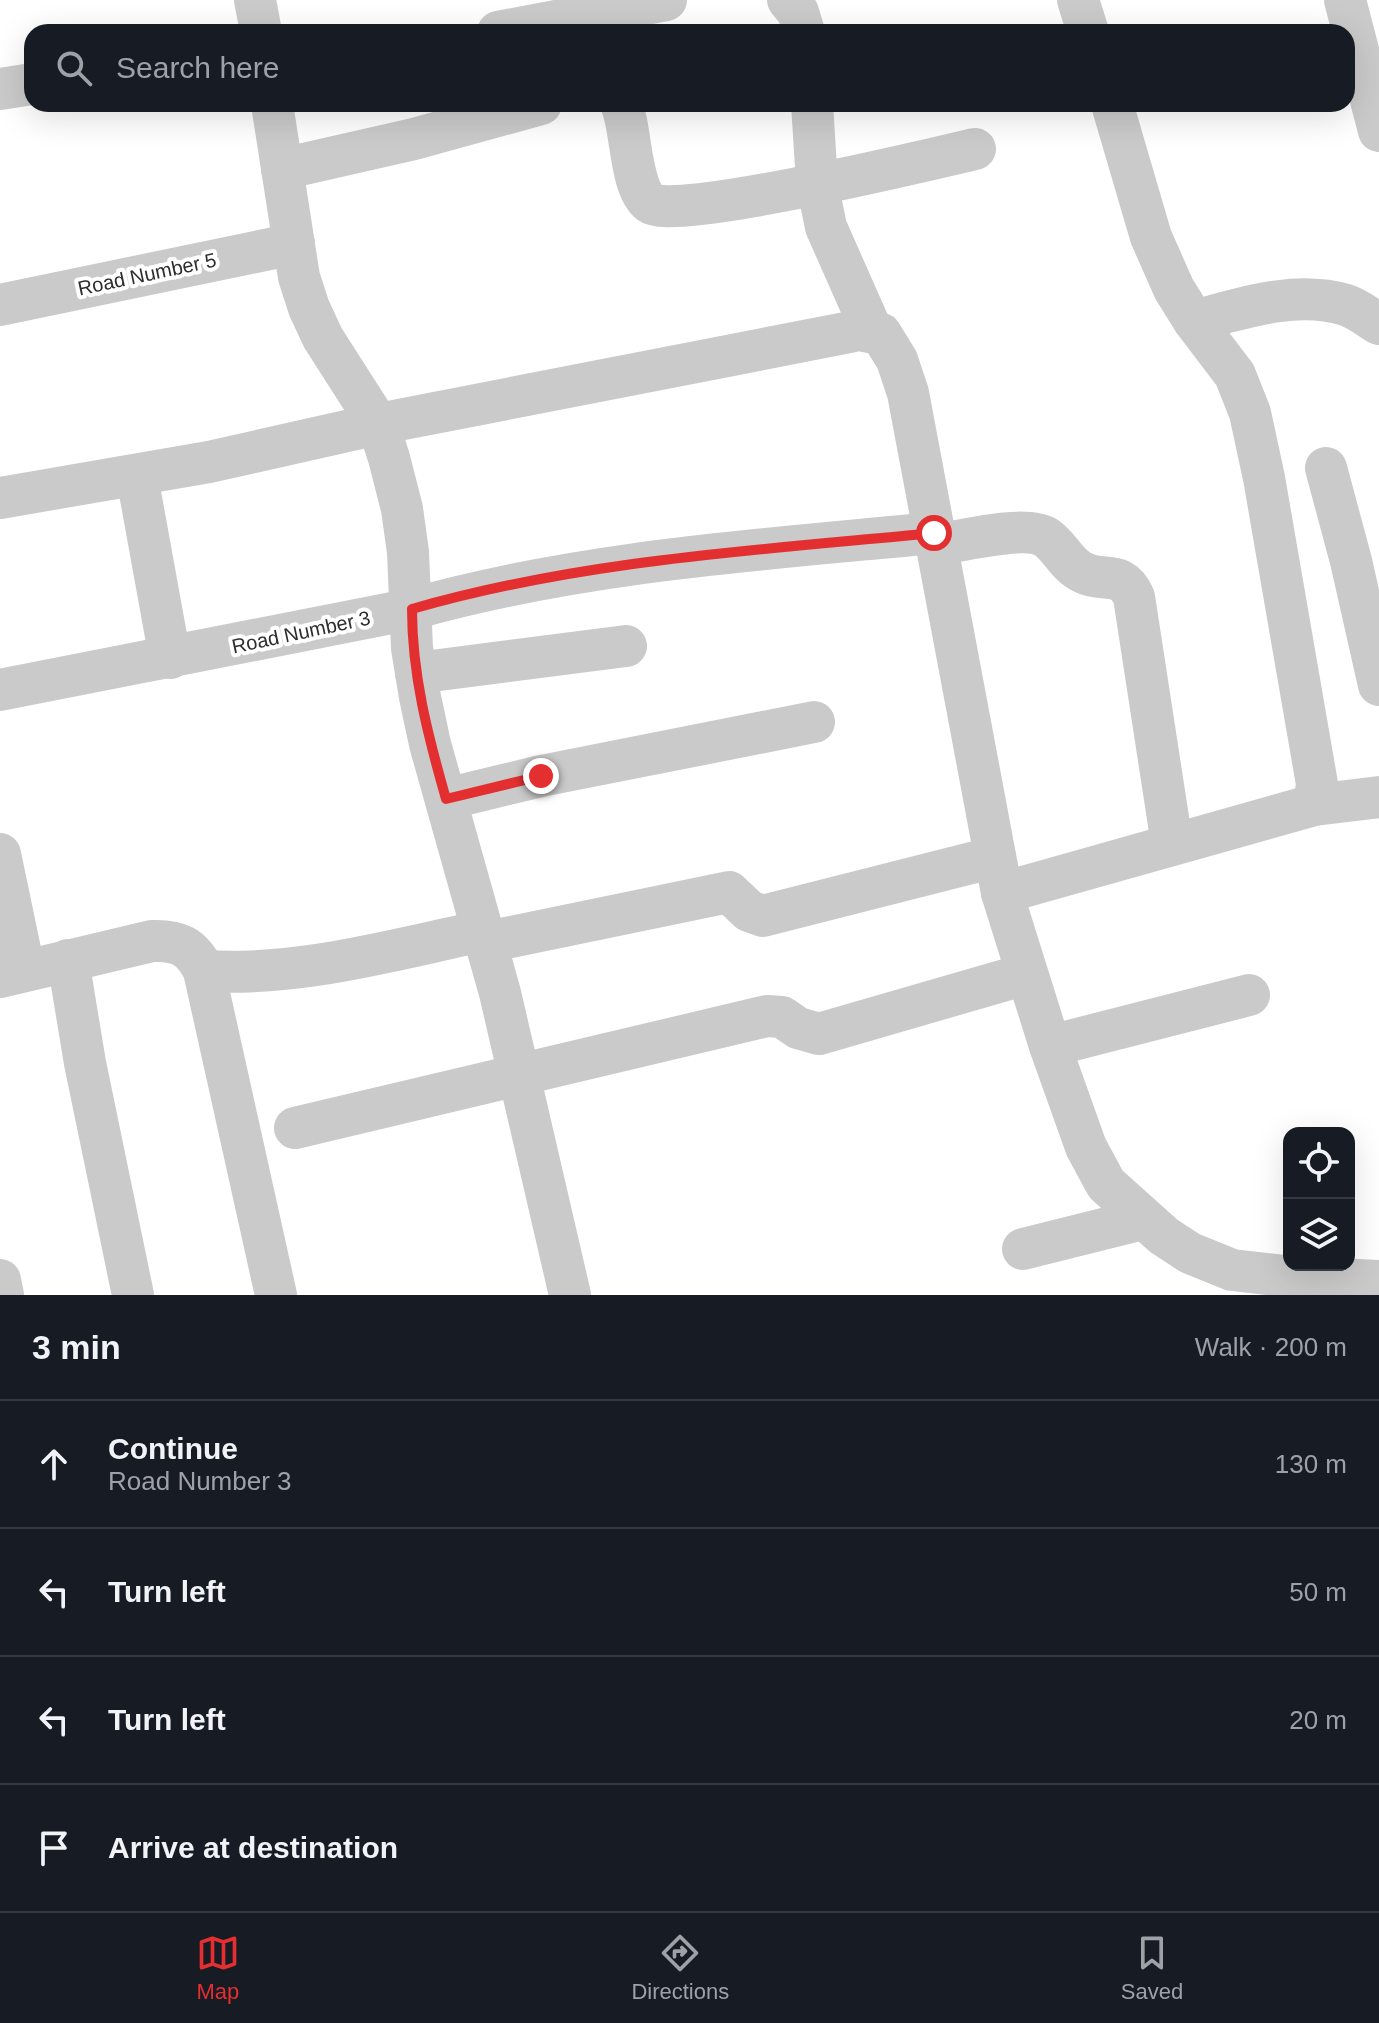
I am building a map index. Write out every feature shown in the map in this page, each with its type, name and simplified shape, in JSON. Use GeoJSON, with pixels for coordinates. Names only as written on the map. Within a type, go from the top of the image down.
{"type":"FeatureCollection","features":[{"type":"Feature","properties":{"kind":"street"},"geometry":{"type":"LineString","coordinates":[[255,0],[260,24]]}},
{"type":"Feature","properties":{"kind":"street"},"geometry":{"type":"LineString","coordinates":[[537,24],[666,0]]}},
{"type":"Feature","properties":{"kind":"street"},"geometry":{"type":"LineString","coordinates":[[788,0],[798,12],[802,24]]}},
{"type":"Feature","properties":{"kind":"street"},"geometry":{"type":"LineString","coordinates":[[1078,0],[1086,24]]}},
{"type":"Feature","properties":{"kind":"street"},"geometry":{"type":"LineString","coordinates":[[1345,0],[1351,24]]}},
{"type":"Feature","properties":{"kind":"street"},"geometry":{"type":"LineString","coordinates":[[1355,39],[1379,131]]}},
{"type":"Feature","properties":{"kind":"street"},"geometry":{"type":"LineString","coordinates":[[0,89],[24,85]]}},
{"type":"Feature","properties":{"kind":"street"},"geometry":{"type":"LineString","coordinates":[[273,112],[299,277],[309,308],[323,338],[378,424],[402,509],[408,552],[412,648],[430,744],[485,936],[570,1295]]}},
{"type":"Feature","properties":{"kind":"street"},"geometry":{"type":"LineString","coordinates":[[282,169],[414,139],[512,112]]}},
{"type":"Feature","properties":{"kind":"street"},"geometry":{"type":"LineString","coordinates":[[623,112],[642,192],[650,203],[661,207],[676,208],[817,183],[975,149]]}},
{"type":"Feature","properties":{"kind":"street"},"geometry":{"type":"LineString","coordinates":[[813,112],[817,183],[826,227],[872,331]]}},
{"type":"Feature","properties":{"kind":"street"},"geometry":{"type":"LineString","coordinates":[[1114,112],[1151,237],[1174,289],[1235,375],[1250,413],[1314,762],[1317,784],[1314,805]]}},
{"type":"Feature","properties":{"kind":"street","name":"Road Number 5"},"geometry":{"type":"LineString","coordinates":[[0,305],[294,244]]}},
{"type":"Feature","properties":{"kind":"street"},"geometry":{"type":"LineString","coordinates":[[1194,321],[1251,306],[1299,298],[1348,306],[1379,324]]}},
{"type":"Feature","properties":{"kind":"street"},"geometry":{"type":"LineString","coordinates":[[0,498],[137,476],[378,424],[816,338],[859,330],[881,334],[889,344],[908,393],[998,875],[1026,974],[1086,1147],[1106,1184],[1143,1219],[1227,1282],[1294,1277],[1379,1281]]}},
{"type":"Feature","properties":{"kind":"street"},"geometry":{"type":"LineString","coordinates":[[1326,468],[1379,685]]}},
{"type":"Feature","properties":{"kind":"street"},"geometry":{"type":"LineString","coordinates":[[137,476],[170,658]]}},
{"type":"Feature","properties":{"kind":"street","name":"Road Number 3"},"geometry":{"type":"LineString","coordinates":[[0,690],[412,609],[489,588],[609,567],[1035,533],[1047,538],[1080,572],[1093,577],[1119,579],[1128,585],[1134,597],[1172,844]]}},
{"type":"Feature","properties":{"kind":"street"},"geometry":{"type":"LineString","coordinates":[[416,673],[626,646]]}},
{"type":"Feature","properties":{"kind":"street"},"geometry":{"type":"LineString","coordinates":[[446,799],[541,776],[814,722]]}},
{"type":"Feature","properties":{"kind":"street"},"geometry":{"type":"LineString","coordinates":[[204,971],[278,971],[729,892],[749,911],[763,916],[1172,844],[1314,805],[1379,797]]}},
{"type":"Feature","properties":{"kind":"street"},"geometry":{"type":"LineString","coordinates":[[0,854],[12,973],[152,941],[170,940],[185,945],[197,957],[204,971],[276,1295]]}},
{"type":"Feature","properties":{"kind":"street"},"geometry":{"type":"LineString","coordinates":[[68,960],[93,1106],[133,1295]]}},
{"type":"Feature","properties":{"kind":"street"},"geometry":{"type":"LineString","coordinates":[[295,1128],[767,1016],[782,1017],[798,1028],[819,1034],[1026,974]]}},
{"type":"Feature","properties":{"kind":"street"},"geometry":{"type":"LineString","coordinates":[[1050,1046],[1249,995]]}},
{"type":"Feature","properties":{"kind":"street"},"geometry":{"type":"LineString","coordinates":[[1023,1249],[1143,1219]]}},
{"type":"Feature","properties":{"kind":"street"},"geometry":{"type":"LineString","coordinates":[[0,1280],[3,1295]]}},
{"type":"Feature","properties":{"kind":"route"},"geometry":{"type":"LineString","coordinates":[[541,776],[446,799],[420,697],[412,648],[412,609],[475,591],[624,565],[934,533]]}}]}
